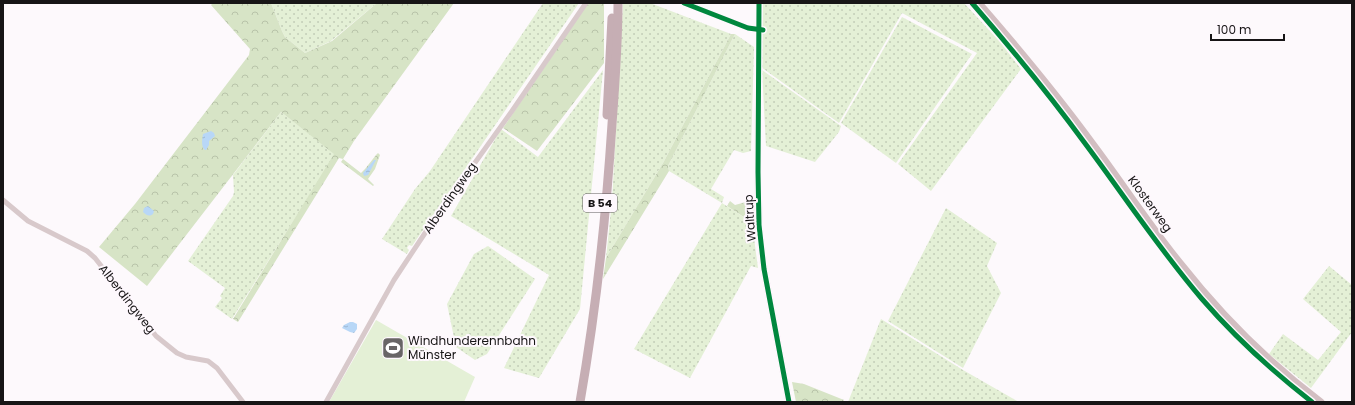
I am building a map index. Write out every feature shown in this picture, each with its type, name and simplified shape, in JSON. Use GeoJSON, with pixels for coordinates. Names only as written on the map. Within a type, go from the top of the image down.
{"type":"FeatureCollection","features":[{"type":"Feature","properties":{"kind":"highway","name":"B 54"},"geometry":{"type":"LineString","coordinates":[[574,402],[589,308],[598,227],[605,150],[613,3]]}},
{"type":"Feature","properties":{"kind":"highway","name":"B 54"},"geometry":{"type":"LineString","coordinates":[[580,402],[594,311],[604,222],[617,63],[618,3]]}},
{"type":"Feature","properties":{"kind":"main road","name":"Waltrup"},"geometry":{"type":"LineString","coordinates":[[759,3],[759,225],[764,269],[789,402]]}},
{"type":"Feature","properties":{"kind":"main road","name":"Klosterweg"},"geometry":{"type":"LineString","coordinates":[[980,3],[1060,100],[1166,245],[1206,295],[1264,354],[1317,401]]}},
{"type":"Feature","properties":{"kind":"street","name":"Alberdingweg"},"geometry":{"type":"LineString","coordinates":[[326,402],[398,274],[429,227],[512,111],[586,3]]}},
{"type":"Feature","properties":{"kind":"street"},"geometry":{"type":"LineString","coordinates":[[684,3],[748,28],[758,30]]}},
{"type":"Feature","properties":{"kind":"street","name":"Alberdingweg"},"geometry":{"type":"LineString","coordinates":[[3,200],[28,221],[91,254],[156,336],[182,356],[205,360],[212,364],[217,368],[243,402]]}},
{"type":"Feature","properties":{"kind":"green space"},"geometry":{"type":"Polygon","coordinates":[[[213,3],[271,3],[285,37],[305,53],[332,41],[377,3],[454,3],[354,141],[343,159],[339,158],[238,322],[233,319],[334,154],[281,112],[147,286],[99,247],[135,204],[249,55],[250,49],[211,5],[213,3]]]}},
{"type":"Feature","properties":{"kind":"green space"},"geometry":{"type":"Polygon","coordinates":[[[271,3],[377,3],[331,41],[305,53],[285,37],[271,3]]]}},
{"type":"Feature","properties":{"kind":"green space"},"geometry":{"type":"Polygon","coordinates":[[[543,3],[579,3],[412,246],[409,245],[407,248],[409,250],[407,254],[382,239],[415,189],[430,171],[543,3]]]}},
{"type":"Feature","properties":{"kind":"green space"},"geometry":{"type":"Polygon","coordinates":[[[588,3],[604,3],[604,63],[537,151],[503,128],[588,3]]]}},
{"type":"Feature","properties":{"kind":"green space"},"geometry":{"type":"Polygon","coordinates":[[[623,3],[650,3],[731,34],[663,163],[606,258],[612,201],[623,3]]]}},
{"type":"Feature","properties":{"kind":"green space"},"geometry":{"type":"Polygon","coordinates":[[[762,3],[964,3],[1000,42],[1021,69],[931,191],[898,164],[977,53],[902,13],[839,123],[761,67],[762,3]]]}},
{"type":"Feature","properties":{"kind":"green space"},"geometry":{"type":"Polygon","coordinates":[[[902,17],[972,54],[896,163],[841,123],[902,17]]]}},
{"type":"Feature","properties":{"kind":"green space"},"geometry":{"type":"Polygon","coordinates":[[[731,34],[735,34],[668,166],[669,171],[603,279],[606,258],[663,163],[731,34]]]}},
{"type":"Feature","properties":{"kind":"green space"},"geometry":{"type":"Polygon","coordinates":[[[735,34],[754,47],[751,151],[743,153],[734,150],[711,189],[724,197],[722,203],[669,171],[668,166],[735,34]]]}},
{"type":"Feature","properties":{"kind":"green space"},"geometry":{"type":"Polygon","coordinates":[[[603,70],[580,309],[539,378],[504,368],[549,275],[451,216],[501,129],[538,157],[603,70]]]}},
{"type":"Feature","properties":{"kind":"green space"},"geometry":{"type":"Polygon","coordinates":[[[762,70],[841,126],[839,132],[815,162],[766,146],[762,70]]]}},
{"type":"Feature","properties":{"kind":"green space"},"geometry":{"type":"Polygon","coordinates":[[[281,112],[335,154],[232,319],[215,307],[222,298],[220,296],[225,288],[188,261],[233,196],[233,175],[281,112]]]}},
{"type":"Feature","properties":{"kind":"green space"},"geometry":{"type":"Polygon","coordinates":[[[378,153],[380,155],[375,169],[368,179],[374,185],[373,186],[341,162],[343,159],[361,173],[378,153]]]}},
{"type":"Feature","properties":{"kind":"green space"},"geometry":{"type":"Polygon","coordinates":[[[753,200],[756,225],[727,206],[730,201],[735,205],[753,200]]]}},
{"type":"Feature","properties":{"kind":"green space"},"geometry":{"type":"Polygon","coordinates":[[[722,203],[756,225],[754,238],[758,268],[751,266],[690,378],[634,349],[722,203]]]}},
{"type":"Feature","properties":{"kind":"green space"},"geometry":{"type":"Polygon","coordinates":[[[946,208],[997,243],[987,266],[1001,293],[963,368],[888,321],[946,208]]]}},
{"type":"Feature","properties":{"kind":"green space"},"geometry":{"type":"Polygon","coordinates":[[[488,246],[535,279],[487,354],[475,360],[456,347],[447,304],[474,254],[488,246]]]}},
{"type":"Feature","properties":{"kind":"green space"},"geometry":{"type":"Polygon","coordinates":[[[1329,266],[1352,285],[1352,332],[1311,388],[1269,354],[1283,334],[1318,360],[1341,332],[1303,299],[1329,266]]]}},
{"type":"Feature","properties":{"kind":"green space"},"geometry":{"type":"Polygon","coordinates":[[[881,319],[963,370],[1019,402],[848,402],[881,319]]]}},
{"type":"Feature","properties":{"kind":"green space","name":"Windhunderennbahn Münster"},"geometry":{"type":"Polygon","coordinates":[[[376,320],[475,377],[464,402],[329,402],[376,320]]]}},
{"type":"Feature","properties":{"kind":"green space"},"geometry":{"type":"Polygon","coordinates":[[[792,382],[804,384],[844,400],[843,402],[796,402],[792,382]]]}},
{"type":"Feature","properties":{"kind":"water"},"geometry":{"type":"Polygon","coordinates":[[[211,131],[215,136],[209,141],[209,145],[205,150],[202,145],[203,134],[211,131]]]}},
{"type":"Feature","properties":{"kind":"water"},"geometry":{"type":"Polygon","coordinates":[[[374,160],[376,160],[368,175],[364,176],[363,173],[374,160]]]}},
{"type":"Feature","properties":{"kind":"water"},"geometry":{"type":"Polygon","coordinates":[[[148,206],[154,211],[153,214],[146,215],[143,212],[144,208],[148,206]]]}},
{"type":"Feature","properties":{"kind":"water"},"geometry":{"type":"Polygon","coordinates":[[[350,322],[357,324],[357,329],[354,333],[342,328],[350,322]]]}},
{"type":"Feature","properties":{"kind":"cycle path"},"geometry":{"type":"LineString","coordinates":[[684,3],[748,28],[763,30]]}},
{"type":"Feature","properties":{"kind":"cycle path"},"geometry":{"type":"LineString","coordinates":[[759,3],[759,225],[764,269],[789,402]]}},
{"type":"Feature","properties":{"kind":"cycle path"},"geometry":{"type":"LineString","coordinates":[[972,3],[1057,106],[1156,241],[1202,299],[1227,327],[1254,353],[1312,402]]}},
{"type":"Feature","properties":{"kind":"place","name":"Windhunderennbahn Münster"},"geometry":{"type":"Point","coordinates":[393,348]}}]}
